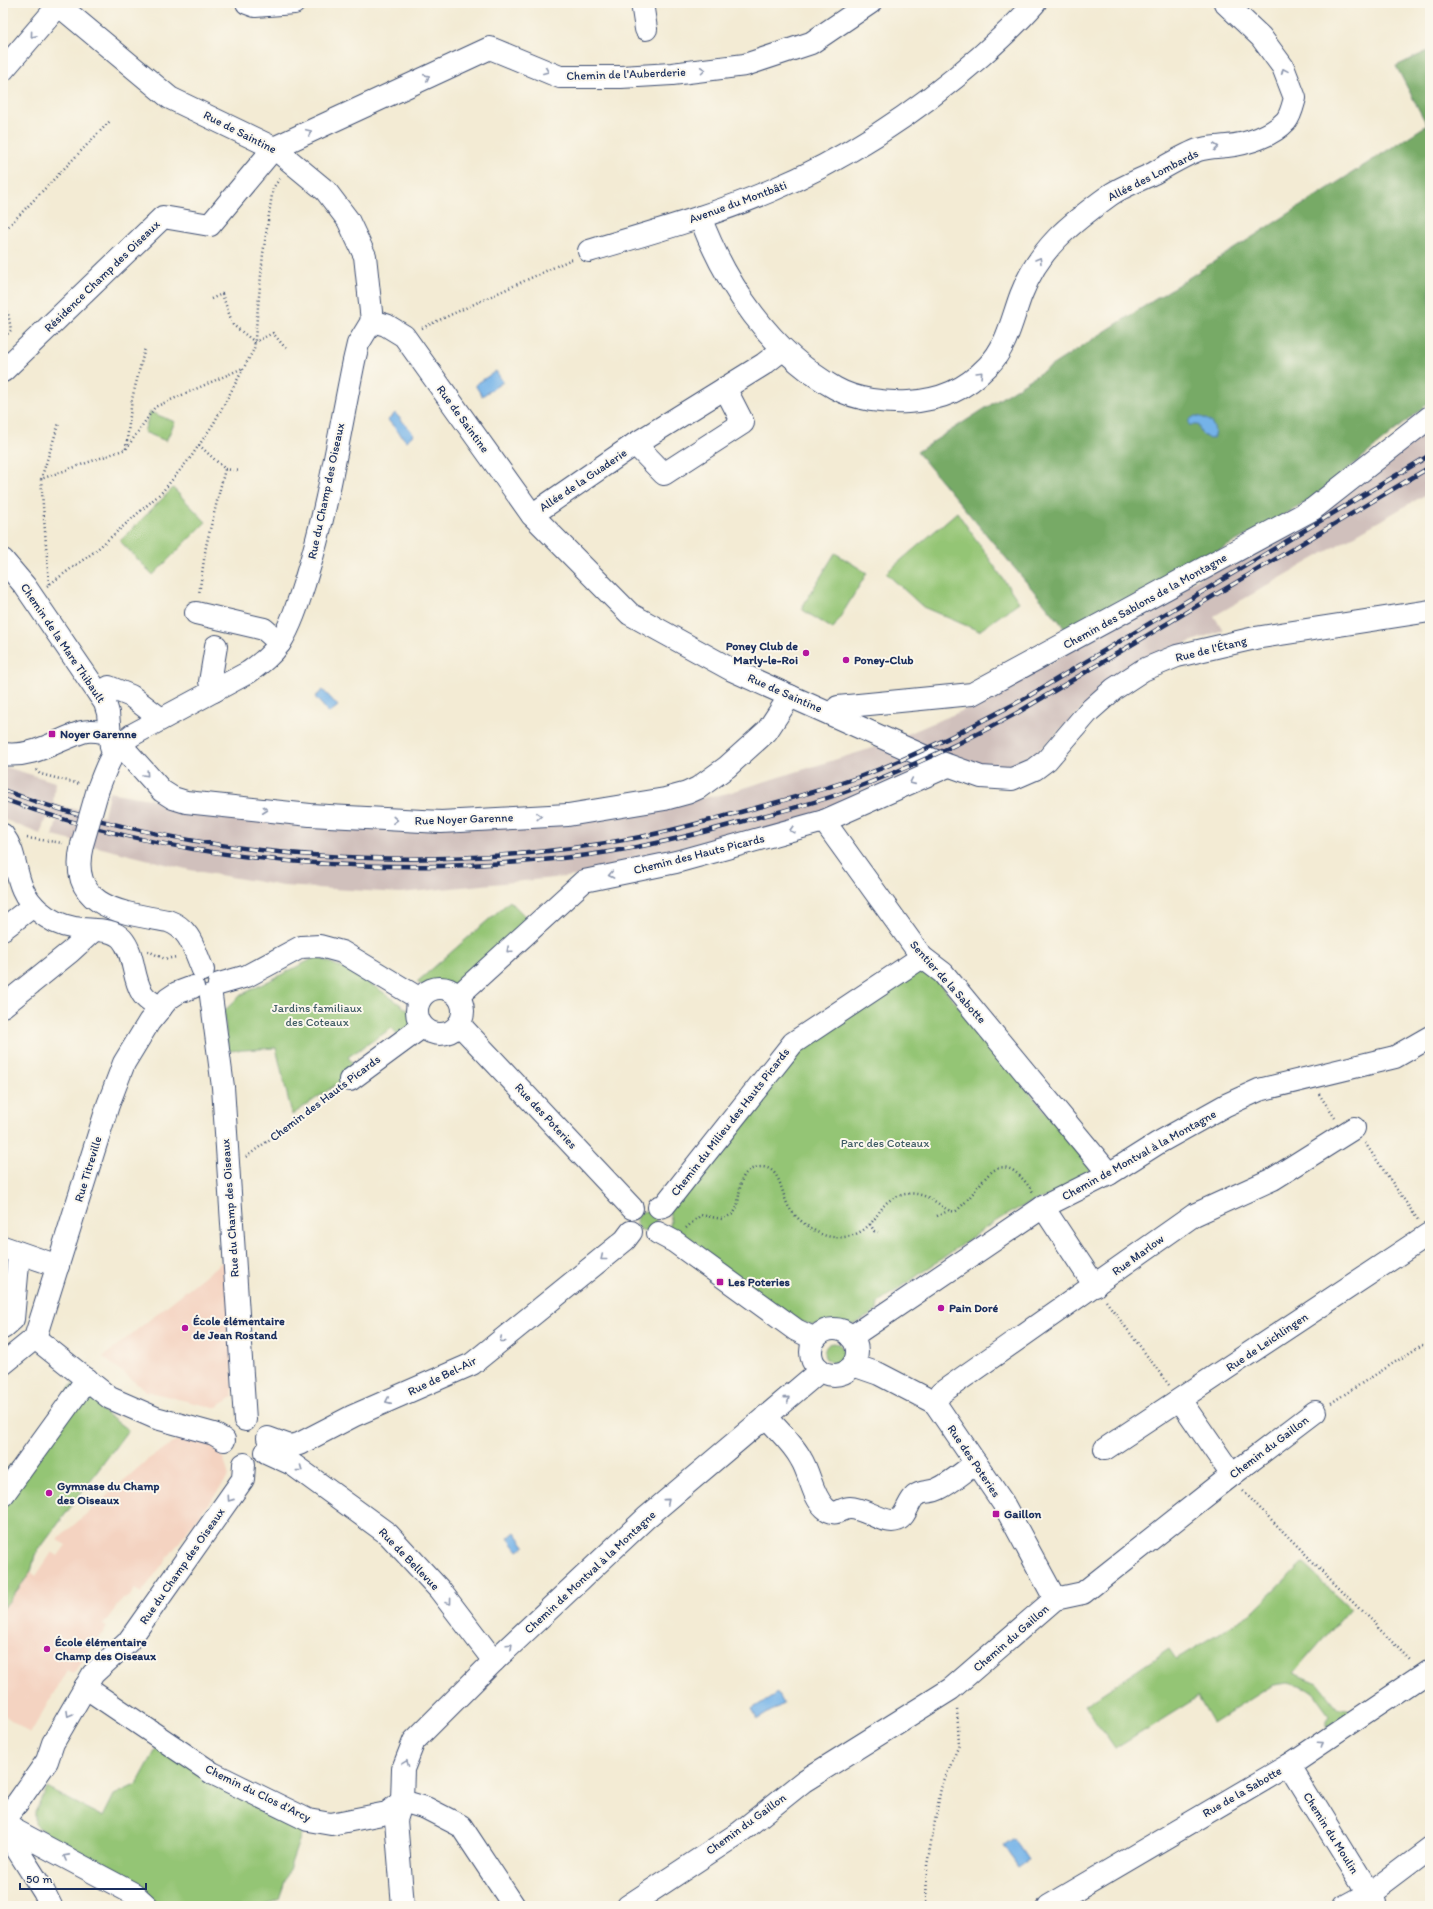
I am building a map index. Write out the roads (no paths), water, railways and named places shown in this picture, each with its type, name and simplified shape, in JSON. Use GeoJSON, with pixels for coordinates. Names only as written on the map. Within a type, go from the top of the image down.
{"type":"FeatureCollection","features":[{"type":"Feature","properties":{"kind":"street"},"geometry":{"type":"LineString","coordinates":[[247,3],[255,6],[294,3]]}},
{"type":"Feature","properties":{"kind":"street"},"geometry":{"type":"LineString","coordinates":[[642,3],[646,29]]}},
{"type":"Feature","properties":{"kind":"street","name":"Chemin de l'Auberderie"},"geometry":{"type":"LineString","coordinates":[[282,155],[490,48],[560,77],[636,76],[738,66],[811,43],[870,3]]}},
{"type":"Feature","properties":{"kind":"street","name":"Avenue du Montbâti"},"geometry":{"type":"LineString","coordinates":[[588,251],[700,217],[768,192],[805,176],[835,160],[871,138],[954,79],[998,41],[1035,3]]}},
{"type":"Feature","properties":{"kind":"street","name":"Allée des Lombards"},"geometry":{"type":"LineString","coordinates":[[700,217],[710,244],[727,276],[753,313],[782,350],[837,389],[865,399],[897,402],[917,401],[948,395],[975,379],[990,364],[1003,345],[1030,275],[1045,250],[1060,235],[1112,194],[1200,149],[1239,145],[1272,133],[1288,120],[1295,98],[1282,67],[1261,37],[1225,3]]}},
{"type":"Feature","properties":{"kind":"street"},"geometry":{"type":"LineString","coordinates":[[3,70],[57,4]]}},
{"type":"Feature","properties":{"kind":"street","name":"Rue de Saintine"},"geometry":{"type":"LineString","coordinates":[[57,4],[170,98],[282,155],[326,190],[348,220],[365,256],[372,321],[386,325],[404,336],[532,515],[630,614],[732,670],[948,766]]}},
{"type":"Feature","properties":{"kind":"street","name":"Résidence Champ des Oiseaux"},"geometry":{"type":"LineString","coordinates":[[3,371],[163,217],[210,226],[282,155]]}},
{"type":"Feature","properties":{"kind":"street","name":"Rue du Champ des Oiseaux"},"geometry":{"type":"LineString","coordinates":[[245,1420],[223,1087],[204,978],[189,937],[176,924],[168,921],[112,910],[94,897],[86,886],[80,872],[79,862],[82,845],[98,789],[114,744],[249,672],[264,661],[280,643],[301,594],[318,538],[358,344],[372,321]]}},
{"type":"Feature","properties":{"kind":"street","name":"Allée de la Guaderie"},"geometry":{"type":"LineString","coordinates":[[532,515],[635,444],[764,364],[782,350]]}},
{"type":"Feature","properties":{"kind":"street","name":"Allée de la Guaderie"},"geometry":{"type":"LineString","coordinates":[[635,444],[664,474],[743,423],[725,388]]}},
{"type":"Feature","properties":{"kind":"street","name":"Chemin des Sablons de la Montagne"},"geometry":{"type":"LineString","coordinates":[[832,714],[838,707],[972,694],[1313,509],[1430,417]]}},
{"type":"Feature","properties":{"kind":"street","name":"Chemin de la Mare Thibault"},"geometry":{"type":"LineString","coordinates":[[3,560],[41,591],[105,703],[114,744]]}},
{"type":"Feature","properties":{"kind":"street","name":"Rue de l'Étang"},"geometry":{"type":"LineString","coordinates":[[948,766],[988,778],[1012,778],[1025,775],[1047,760],[1088,712],[1114,689],[1143,670],[1177,656],[1255,638],[1430,611]]}},
{"type":"Feature","properties":{"kind":"street"},"geometry":{"type":"LineString","coordinates":[[196,613],[264,629],[280,643]]}},
{"type":"Feature","properties":{"kind":"street"},"geometry":{"type":"LineString","coordinates":[[214,691],[210,682],[216,646]]}},
{"type":"Feature","properties":{"kind":"street"},"geometry":{"type":"LineString","coordinates":[[99,694],[109,687],[131,696],[161,719]]}},
{"type":"Feature","properties":{"kind":"street","name":"Rue Noyer Garenne"},"geometry":{"type":"LineString","coordinates":[[114,744],[162,791],[174,798],[186,802],[310,815],[440,822],[568,815],[687,794],[727,767],[767,731],[790,696]]}},
{"type":"Feature","properties":{"kind":"street"},"geometry":{"type":"LineString","coordinates":[[3,754],[21,755],[33,752],[83,732],[114,744]]}},
{"type":"Feature","properties":{"kind":"street","name":"Chemin des Hauts Picards"},"geometry":{"type":"LineString","coordinates":[[458,996],[584,881],[676,862],[824,821],[948,766]]}},
{"type":"Feature","properties":{"kind":"street","name":"Sentier de la Sabotte"},"geometry":{"type":"LineString","coordinates":[[824,821],[922,957],[943,973],[1109,1174]]}},
{"type":"Feature","properties":{"kind":"street"},"geometry":{"type":"LineString","coordinates":[[3,835],[9,845],[21,887],[34,906],[55,922],[75,929],[115,934],[122,938],[130,954],[142,993],[147,1000],[161,1008]]}},
{"type":"Feature","properties":{"kind":"street"},"geometry":{"type":"LineString","coordinates":[[3,929],[34,906]]}},
{"type":"Feature","properties":{"kind":"street"},"geometry":{"type":"LineString","coordinates":[[3,1006],[70,952],[93,931]]}},
{"type":"Feature","properties":{"kind":"street"},"geometry":{"type":"LineString","coordinates":[[204,978],[247,976],[301,947],[320,946],[342,952],[420,999]]}},
{"type":"Feature","properties":{"kind":"street","name":"Chemin du Milieu des Hauts Picards"},"geometry":{"type":"LineString","coordinates":[[659,1207],[664,1206],[793,1043],[922,957]]}},
{"type":"Feature","properties":{"kind":"street","name":"Rue Titreville"},"geometry":{"type":"LineString","coordinates":[[35,1338],[118,1076],[137,1041],[168,999],[204,978]]}},
{"type":"Feature","properties":{"kind":"street"},"geometry":{"type":"LineString","coordinates":[[438,988],[445,989],[458,996],[463,1010],[459,1024],[448,1033],[441,1035],[434,1034],[422,1027],[416,1013],[420,999],[425,993],[438,988]]}},
{"type":"Feature","properties":{"kind":"street","name":"Rue des Poteries"},"geometry":{"type":"LineString","coordinates":[[459,1024],[632,1208]]}},
{"type":"Feature","properties":{"kind":"street","name":"Chemin des Hauts Picards"},"geometry":{"type":"LineString","coordinates":[[350,1080],[422,1027]]}},
{"type":"Feature","properties":{"kind":"street","name":"Chemin de Montval à la Montagne"},"geometry":{"type":"LineString","coordinates":[[851,1337],[1043,1207],[1109,1174],[1158,1143],[1259,1090],[1394,1057],[1430,1038]]}},
{"type":"Feature","properties":{"kind":"street","name":"Rue Marlow"},"geometry":{"type":"LineString","coordinates":[[935,1403],[941,1393],[1194,1215],[1273,1179],[1354,1128]]}},
{"type":"Feature","properties":{"kind":"street"},"geometry":{"type":"LineString","coordinates":[[667,1238],[664,1217],[659,1207],[654,1204],[642,1202],[632,1208],[627,1217],[631,1232],[642,1238],[667,1238],[796,1330],[815,1339]]}},
{"type":"Feature","properties":{"kind":"street"},"geometry":{"type":"LineString","coordinates":[[1043,1207],[1095,1286]]}},
{"type":"Feature","properties":{"kind":"street","name":"Rue de Bel-Air"},"geometry":{"type":"LineString","coordinates":[[267,1445],[290,1446],[298,1444],[353,1416],[472,1364],[625,1240],[631,1232]]}},
{"type":"Feature","properties":{"kind":"street","name":"Rue de Leichlingen"},"geometry":{"type":"LineString","coordinates":[[1105,1449],[1428,1234]]}},
{"type":"Feature","properties":{"kind":"street"},"geometry":{"type":"LineString","coordinates":[[3,1328],[13,1319],[11,1250],[58,1266]]}},
{"type":"Feature","properties":{"kind":"street"},"geometry":{"type":"LineString","coordinates":[[832,1329],[846,1332],[851,1337],[857,1350],[853,1365],[841,1373],[833,1375],[819,1369],[812,1358],[812,1345],[819,1334],[832,1329]]}},
{"type":"Feature","properties":{"kind":"street"},"geometry":{"type":"LineString","coordinates":[[3,1364],[35,1338],[110,1398],[156,1418],[214,1434],[224,1440]]}},
{"type":"Feature","properties":{"kind":"street","name":"Rue des Poteries"},"geometry":{"type":"LineString","coordinates":[[853,1365],[879,1374],[935,1403],[1003,1504],[1055,1599]]}},
{"type":"Feature","properties":{"kind":"street","name":"Chemin de Montval à la Montagne"},"geometry":{"type":"LineString","coordinates":[[403,1906],[396,1820],[402,1801],[403,1769],[414,1741],[494,1661],[646,1518],[815,1375],[819,1369]]}},
{"type":"Feature","properties":{"kind":"street"},"geometry":{"type":"LineString","coordinates":[[3,1495],[87,1379]]}},
{"type":"Feature","properties":{"kind":"street"},"geometry":{"type":"LineString","coordinates":[[1180,1400],[1235,1481]]}},
{"type":"Feature","properties":{"kind":"street","name":"Chemin du Gaillon"},"geometry":{"type":"LineString","coordinates":[[628,1906],[739,1832],[804,1781],[951,1689],[1055,1599],[1083,1593],[1235,1481],[1315,1412]]}},
{"type":"Feature","properties":{"kind":"street"},"geometry":{"type":"LineString","coordinates":[[766,1416],[801,1458],[818,1498],[825,1508],[833,1512],[839,1513],[849,1508],[865,1510],[886,1520],[896,1521],[902,1517],[915,1496],[922,1492],[937,1490],[976,1463]]}},
{"type":"Feature","properties":{"kind":"street"},"geometry":{"type":"LineString","coordinates":[[245,1420],[251,1420],[262,1427],[267,1445],[257,1461],[244,1464],[232,1459],[227,1453],[224,1440],[233,1424],[245,1420]]}},
{"type":"Feature","properties":{"kind":"street","name":"Rue de Bellevue"},"geometry":{"type":"LineString","coordinates":[[267,1445],[388,1534],[439,1589],[494,1661]]}},
{"type":"Feature","properties":{"kind":"street","name":"Rue du Champ des Oiseaux"},"geometry":{"type":"LineString","coordinates":[[3,1821],[47,1761],[53,1743],[93,1674],[128,1642],[244,1479],[244,1464]]}},
{"type":"Feature","properties":{"kind":"street","name":"Rue de la Sabotte"},"geometry":{"type":"LineString","coordinates":[[1049,1906],[1289,1765],[1427,1672]]}},
{"type":"Feature","properties":{"kind":"street","name":"Chemin du Clos d'Arcy"},"geometry":{"type":"LineString","coordinates":[[85,1687],[212,1773],[308,1820],[331,1824],[387,1813],[402,1801]]}},
{"type":"Feature","properties":{"kind":"street","name":"Chemin du Moulin"},"geometry":{"type":"LineString","coordinates":[[1289,1765],[1369,1900]]}},
{"type":"Feature","properties":{"kind":"street"},"geometry":{"type":"LineString","coordinates":[[402,1801],[426,1808],[461,1826],[514,1906]]}},
{"type":"Feature","properties":{"kind":"street"},"geometry":{"type":"LineString","coordinates":[[3,1825],[44,1892],[50,1906]]}},
{"type":"Feature","properties":{"kind":"street"},"geometry":{"type":"LineString","coordinates":[[3,1825],[134,1894],[147,1906]]}},
{"type":"Feature","properties":{"kind":"street"},"geometry":{"type":"LineString","coordinates":[[1369,1900],[1430,1847]]}},
{"type":"Feature","properties":{"kind":"street"},"geometry":{"type":"LineString","coordinates":[[1345,1906],[1369,1900],[1430,1859]]}},
{"type":"Feature","properties":{"kind":"water"},"geometry":{"type":"Polygon","coordinates":[[[496,371],[503,382],[482,396],[475,385],[496,371]]]}},
{"type":"Feature","properties":{"kind":"water"},"geometry":{"type":"Polygon","coordinates":[[[395,413],[414,434],[406,441],[388,420],[395,413]]]}},
{"type":"Feature","properties":{"kind":"water"},"geometry":{"type":"Polygon","coordinates":[[[1195,416],[1204,418],[1211,422],[1214,429],[1213,438],[1209,439],[1202,434],[1198,425],[1189,425],[1189,420],[1195,416]]]}},
{"type":"Feature","properties":{"kind":"water"},"geometry":{"type":"Polygon","coordinates":[[[323,690],[338,706],[329,713],[315,697],[323,690]]]}},
{"type":"Feature","properties":{"kind":"water"},"geometry":{"type":"Polygon","coordinates":[[[515,1532],[525,1546],[518,1551],[508,1538],[515,1532]]]}},
{"type":"Feature","properties":{"kind":"water"},"geometry":{"type":"Polygon","coordinates":[[[777,1693],[783,1704],[758,1719],[752,1709],[777,1693]]]}},
{"type":"Feature","properties":{"kind":"water"},"geometry":{"type":"Polygon","coordinates":[[[1014,1839],[1028,1860],[1018,1867],[1004,1846],[1014,1839]]]}},
{"type":"Feature","properties":{"kind":"railway"},"geometry":{"type":"LineString","coordinates":[[3,790],[77,814],[155,833],[235,847],[316,855],[397,858],[478,857],[558,850],[663,832],[832,786],[880,769],[942,741],[1022,700],[1430,455]]}},
{"type":"Feature","properties":{"kind":"railway"},"geometry":{"type":"LineString","coordinates":[[3,799],[56,817],[110,832],[164,844],[275,860],[331,864],[443,866],[512,863],[603,853],[671,840],[795,808],[833,796],[889,775],[975,735],[1017,713],[1430,467]]}},
{"type":"Feature","properties":{"kind":"place","name":"Poney Club de Marly-le-Roi"},"geometry":{"type":"Point","coordinates":[806,653]}},
{"type":"Feature","properties":{"kind":"place","name":"Poney-Club"},"geometry":{"type":"Point","coordinates":[846,660]}},
{"type":"Feature","properties":{"kind":"place","name":"Noyer Garenne"},"geometry":{"type":"Point","coordinates":[52,734]}},
{"type":"Feature","properties":{"kind":"place","name":"Les Poteries"},"geometry":{"type":"Point","coordinates":[720,1282]}},
{"type":"Feature","properties":{"kind":"place","name":"Pain Doré"},"geometry":{"type":"Point","coordinates":[941,1308]}},
{"type":"Feature","properties":{"kind":"place","name":"École élémentaire de Jean Rostand"},"geometry":{"type":"Point","coordinates":[185,1328]}},
{"type":"Feature","properties":{"kind":"place","name":"Gymnase du Champ des Oiseaux"},"geometry":{"type":"Point","coordinates":[49,1493]}},
{"type":"Feature","properties":{"kind":"place","name":"Gaillon"},"geometry":{"type":"Point","coordinates":[996,1514]}},
{"type":"Feature","properties":{"kind":"place","name":"École élémentaire Champ des Oiseaux"},"geometry":{"type":"Point","coordinates":[47,1649]}},
{"type":"Feature","properties":{"kind":"park label","name":"Jardins familiaux des Coteaux"},"geometry":{"type":"Point","coordinates":[317,1015]}},
{"type":"Feature","properties":{"kind":"park label","name":"Parc des Coteaux"},"geometry":{"type":"Point","coordinates":[885,1143]}}]}
